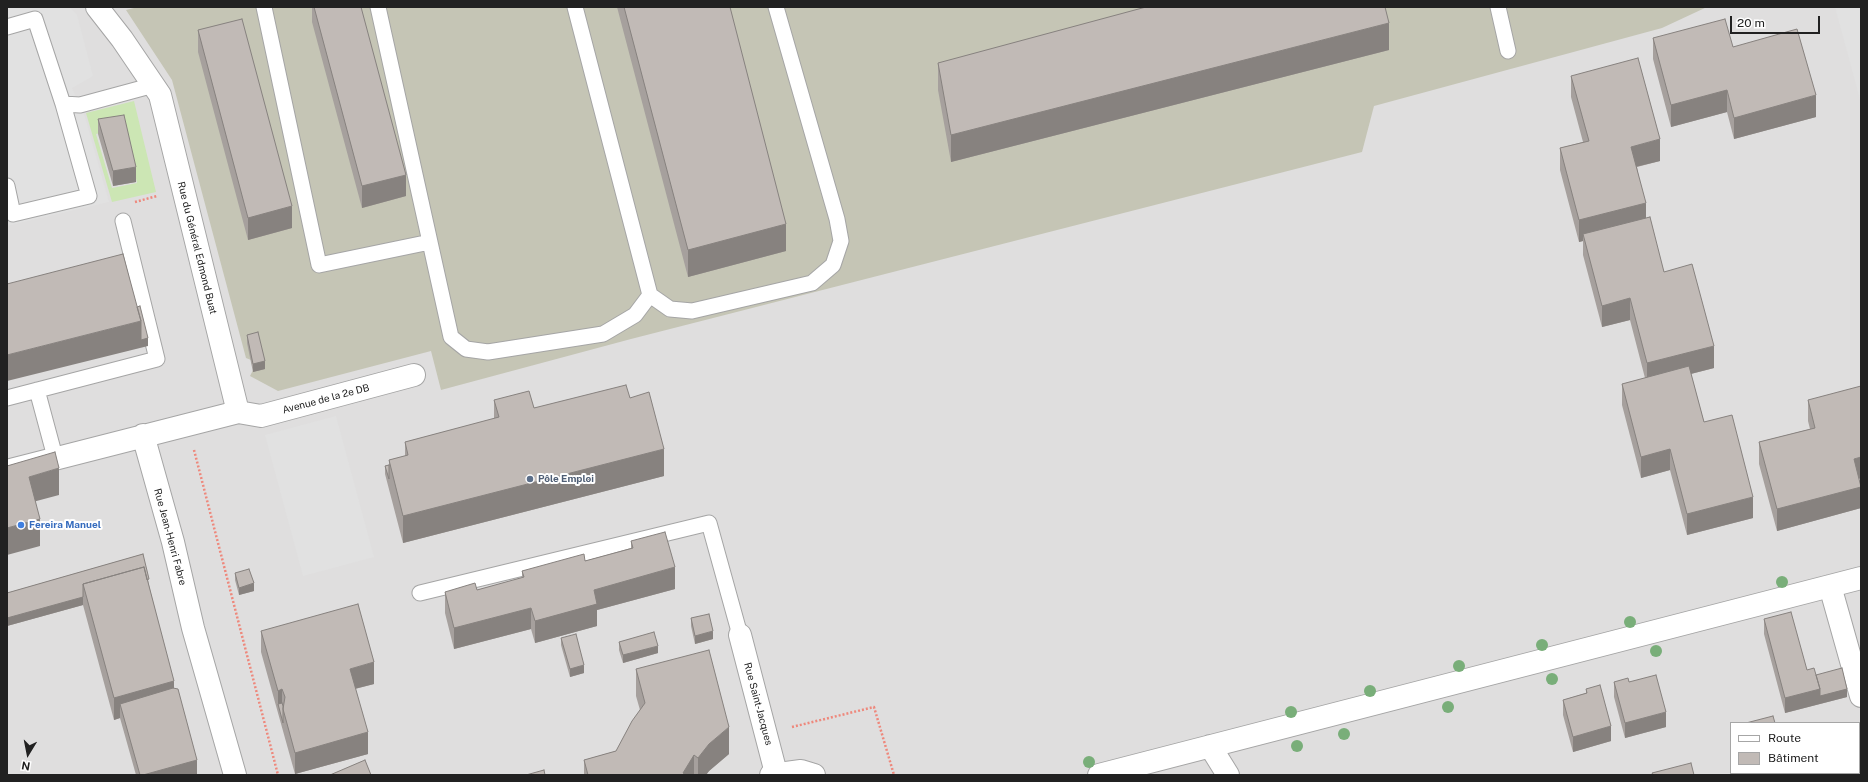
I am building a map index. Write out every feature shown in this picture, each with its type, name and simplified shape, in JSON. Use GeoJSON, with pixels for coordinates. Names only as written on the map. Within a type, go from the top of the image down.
{"type":"FeatureCollection","features":[{"type":"Feature","properties":{"kind":"street","name":"Rue du Général Edmond Buat"},"geometry":{"type":"LineString","coordinates":[[97,7],[160,95],[238,412]]}},
{"type":"Feature","properties":{"kind":"street","name":"Avenue de la 2e DB"},"geometry":{"type":"LineString","coordinates":[[238,412],[261,416],[414,375]]}},
{"type":"Feature","properties":{"kind":"street"},"geometry":{"type":"LineString","coordinates":[[7,471],[143,435],[238,412]]}},
{"type":"Feature","properties":{"kind":"street","name":"Rue Jean-Henri Fabre"},"geometry":{"type":"LineString","coordinates":[[143,435],[173,542],[193,628],[235,775]]}},
{"type":"Feature","properties":{"kind":"street"},"geometry":{"type":"LineString","coordinates":[[1099,775],[1861,578]]}},
{"type":"Feature","properties":{"kind":"street"},"geometry":{"type":"LineString","coordinates":[[1830,586],[1861,696]]}},
{"type":"Feature","properties":{"kind":"street","name":"Rue Saint-Jacques"},"geometry":{"type":"LineString","coordinates":[[740,635],[766,735],[774,774]]}},
{"type":"Feature","properties":{"kind":"street"},"geometry":{"type":"LineString","coordinates":[[1210,746],[1228,775]]}},
{"type":"Feature","properties":{"kind":"street"},"geometry":{"type":"LineString","coordinates":[[774,774],[801,772],[814,775]]}},
{"type":"Feature","properties":{"kind":"lane"},"geometry":{"type":"LineString","coordinates":[[264,7],[319,265],[430,242]]}},
{"type":"Feature","properties":{"kind":"lane"},"geometry":{"type":"LineString","coordinates":[[378,7],[450,337],[466,348],[488,352],[603,334],[635,315],[650,295]]}},
{"type":"Feature","properties":{"kind":"lane"},"geometry":{"type":"LineString","coordinates":[[575,7],[650,295],[670,309],[692,311],[812,283],[833,265],[841,241],[837,219],[776,7]]}},
{"type":"Feature","properties":{"kind":"lane"},"geometry":{"type":"LineString","coordinates":[[1498,7],[1508,51]]}},
{"type":"Feature","properties":{"kind":"lane"},"geometry":{"type":"LineString","coordinates":[[7,27],[35,19],[63,104],[89,196],[13,214],[7,186]]}},
{"type":"Feature","properties":{"kind":"lane"},"geometry":{"type":"LineString","coordinates":[[63,104],[80,105],[154,85]]}},
{"type":"Feature","properties":{"kind":"lane"},"geometry":{"type":"LineString","coordinates":[[7,398],[157,359],[123,221]]}},
{"type":"Feature","properties":{"kind":"lane"},"geometry":{"type":"LineString","coordinates":[[37,390],[55,458]]}},
{"type":"Feature","properties":{"kind":"lane"},"geometry":{"type":"LineString","coordinates":[[420,593],[709,523],[740,635]]}},
{"type":"Feature","properties":{"kind":"path"},"geometry":{"type":"LineString","coordinates":[[188,425],[278,775]]}},
{"type":"Feature","properties":{"kind":"path"},"geometry":{"type":"LineString","coordinates":[[766,735],[792,727],[874,707],[894,775]]}},
{"type":"Feature","properties":{"kind":"shaded area"},"geometry":{"type":"Polygon","coordinates":[[[7,7],[1861,7],[1861,775],[7,775],[7,7]]]}},
{"type":"Feature","properties":{"kind":"shaded area"},"geometry":{"type":"Polygon","coordinates":[[[7,7],[70,7],[77,15],[93,76],[72,88],[85,117],[109,202],[7,226],[7,7]]]}},
{"type":"Feature","properties":{"kind":"shaded area"},"geometry":{"type":"Polygon","coordinates":[[[138,7],[1707,7],[1662,28],[1374,106],[1362,152],[631,339],[441,390],[431,351],[278,391],[250,376],[253,370],[251,360],[246,358],[172,80],[126,10],[138,7]]]}},
{"type":"Feature","properties":{"kind":"shaded area"},"geometry":{"type":"Polygon","coordinates":[[[1835,7],[1861,7],[1861,103],[1835,7]]]}},
{"type":"Feature","properties":{"kind":"shaded area"},"geometry":{"type":"Polygon","coordinates":[[[336,416],[374,557],[303,576],[265,435],[336,416]]]}},
{"type":"Feature","properties":{"kind":"green space"},"geometry":{"type":"Polygon","coordinates":[[[134,101],[156,192],[112,202],[86,113],[134,101]],[[125,128],[96,134],[112,188],[137,183],[125,128]]]}},
{"type":"Feature","properties":{"kind":"building"},"geometry":{"type":"Polygon","coordinates":[[[314,7],[361,7],[406,175],[362,186],[314,7]]]}},
{"type":"Feature","properties":{"kind":"building"},"geometry":{"type":"Polygon","coordinates":[[[624,7],[730,7],[786,224],[688,250],[624,7]]]}},
{"type":"Feature","properties":{"kind":"building"},"geometry":{"type":"Polygon","coordinates":[[[1146,7],[1385,7],[1389,23],[951,135],[938,63],[1146,7]]]}},
{"type":"Feature","properties":{"kind":"building"},"geometry":{"type":"Polygon","coordinates":[[[242,19],[292,206],[248,218],[198,30],[242,19]]]}},
{"type":"Feature","properties":{"kind":"building"},"geometry":{"type":"Polygon","coordinates":[[[1725,19],[1733,47],[1797,29],[1816,95],[1734,118],[1727,90],[1671,105],[1653,38],[1725,19]]]}},
{"type":"Feature","properties":{"kind":"building"},"geometry":{"type":"Polygon","coordinates":[[[1638,58],[1660,139],[1631,147],[1646,203],[1579,220],[1560,148],[1589,141],[1571,76],[1638,58]]]}},
{"type":"Feature","properties":{"kind":"building"},"geometry":{"type":"Polygon","coordinates":[[[124,115],[136,167],[113,171],[98,119],[124,115]]]}},
{"type":"Feature","properties":{"kind":"building"},"geometry":{"type":"Polygon","coordinates":[[[1650,217],[1664,272],[1692,264],[1714,346],[1647,363],[1630,298],[1602,306],[1583,234],[1650,217]]]}},
{"type":"Feature","properties":{"kind":"building"},"geometry":{"type":"Polygon","coordinates":[[[123,254],[141,321],[7,355],[7,284],[123,254]]]}},
{"type":"Feature","properties":{"kind":"building"},"geometry":{"type":"Polygon","coordinates":[[[140,306],[148,338],[141,340],[141,321],[137,307],[140,306]]]}},
{"type":"Feature","properties":{"kind":"building"},"geometry":{"type":"Polygon","coordinates":[[[258,332],[265,361],[253,364],[247,335],[258,332]]]}},
{"type":"Feature","properties":{"kind":"building"},"geometry":{"type":"Polygon","coordinates":[[[1689,366],[1704,422],[1732,415],[1753,497],[1687,514],[1670,449],[1641,457],[1622,384],[1689,366]]]}},
{"type":"Feature","properties":{"kind":"building","name":"Pôle Emploi"},"geometry":{"type":"Polygon","coordinates":[[[626,385],[630,398],[649,392],[664,449],[403,516],[389,460],[408,455],[405,442],[499,417],[494,400],[529,391],[534,408],[626,385]]]}},
{"type":"Feature","properties":{"kind":"building"},"geometry":{"type":"Polygon","coordinates":[[[1861,386],[1861,457],[1854,459],[1861,487],[1777,509],[1759,442],[1815,428],[1808,400],[1861,386]]]}},
{"type":"Feature","properties":{"kind":"building"},"geometry":{"type":"Polygon","coordinates":[[[55,452],[59,468],[29,477],[40,519],[7,528],[7,466],[55,452]]]}},
{"type":"Feature","properties":{"kind":"building"},"geometry":{"type":"Polygon","coordinates":[[[389,465],[389,479],[385,466],[389,465]]]}},
{"type":"Feature","properties":{"kind":"building"},"geometry":{"type":"Polygon","coordinates":[[[665,532],[675,567],[594,590],[597,604],[535,621],[531,608],[454,628],[445,592],[475,583],[477,590],[524,577],[522,571],[584,554],[585,561],[633,548],[631,541],[665,532]]]}},
{"type":"Feature","properties":{"kind":"building"},"geometry":{"type":"Polygon","coordinates":[[[143,554],[149,579],[147,580],[144,567],[83,584],[83,597],[7,618],[7,593],[143,554]]]}},
{"type":"Feature","properties":{"kind":"building"},"geometry":{"type":"Polygon","coordinates":[[[144,567],[174,681],[114,698],[83,584],[144,567]]]}},
{"type":"Feature","properties":{"kind":"building"},"geometry":{"type":"Polygon","coordinates":[[[249,569],[254,583],[239,588],[235,573],[249,569]]]}},
{"type":"Feature","properties":{"kind":"building"},"geometry":{"type":"Polygon","coordinates":[[[358,604],[374,662],[350,669],[368,732],[295,753],[283,709],[285,697],[282,689],[278,691],[261,631],[358,604]]]}},
{"type":"Feature","properties":{"kind":"building"},"geometry":{"type":"Polygon","coordinates":[[[1791,612],[1807,670],[1814,668],[1820,689],[1785,698],[1764,619],[1791,612]]]}},
{"type":"Feature","properties":{"kind":"building"},"geometry":{"type":"Polygon","coordinates":[[[709,614],[713,631],[695,636],[691,618],[709,614]]]}},
{"type":"Feature","properties":{"kind":"building"},"geometry":{"type":"Polygon","coordinates":[[[654,632],[658,646],[623,655],[619,642],[654,632]]]}},
{"type":"Feature","properties":{"kind":"building"},"geometry":{"type":"Polygon","coordinates":[[[576,634],[584,665],[570,669],[561,638],[576,634]]]}},
{"type":"Feature","properties":{"kind":"building"},"geometry":{"type":"Polygon","coordinates":[[[709,650],[729,727],[709,744],[698,758],[694,755],[683,773],[686,775],[588,775],[584,760],[616,751],[632,721],[645,703],[636,669],[709,650]]]}},
{"type":"Feature","properties":{"kind":"building"},"geometry":{"type":"Polygon","coordinates":[[[1842,668],[1847,689],[1820,696],[1820,689],[1816,675],[1842,668]]]}},
{"type":"Feature","properties":{"kind":"building"},"geometry":{"type":"Polygon","coordinates":[[[1656,675],[1666,712],[1625,723],[1614,682],[1628,678],[1629,682],[1656,675]]]}},
{"type":"Feature","properties":{"kind":"building"},"geometry":{"type":"Polygon","coordinates":[[[1600,685],[1611,726],[1573,737],[1563,700],[1587,693],[1586,689],[1600,685]]]}},
{"type":"Feature","properties":{"kind":"building"},"geometry":{"type":"Polygon","coordinates":[[[173,688],[178,689],[197,760],[140,775],[120,704],[173,688]]]}},
{"type":"Feature","properties":{"kind":"building"},"geometry":{"type":"Polygon","coordinates":[[[282,703],[283,706],[283,723],[278,704],[282,703]]]}},
{"type":"Feature","properties":{"kind":"building"},"geometry":{"type":"Polygon","coordinates":[[[1773,716],[1775,722],[1750,722],[1773,716]]]}},
{"type":"Feature","properties":{"kind":"building"},"geometry":{"type":"Polygon","coordinates":[[[365,760],[371,775],[330,775],[365,760]]]}},
{"type":"Feature","properties":{"kind":"building"},"geometry":{"type":"Polygon","coordinates":[[[1691,763],[1694,775],[1653,775],[1652,773],[1691,763]]]}},
{"type":"Feature","properties":{"kind":"building"},"geometry":{"type":"Polygon","coordinates":[[[544,770],[545,775],[526,775],[544,770]]]}},
{"type":"Feature","properties":{"kind":"place","name":"Pôle Emploi"},"geometry":{"type":"Point","coordinates":[530,479]}},
{"type":"Feature","properties":{"kind":"place","name":"Fereira Manuel"},"geometry":{"type":"Point","coordinates":[21,525]}}]}
